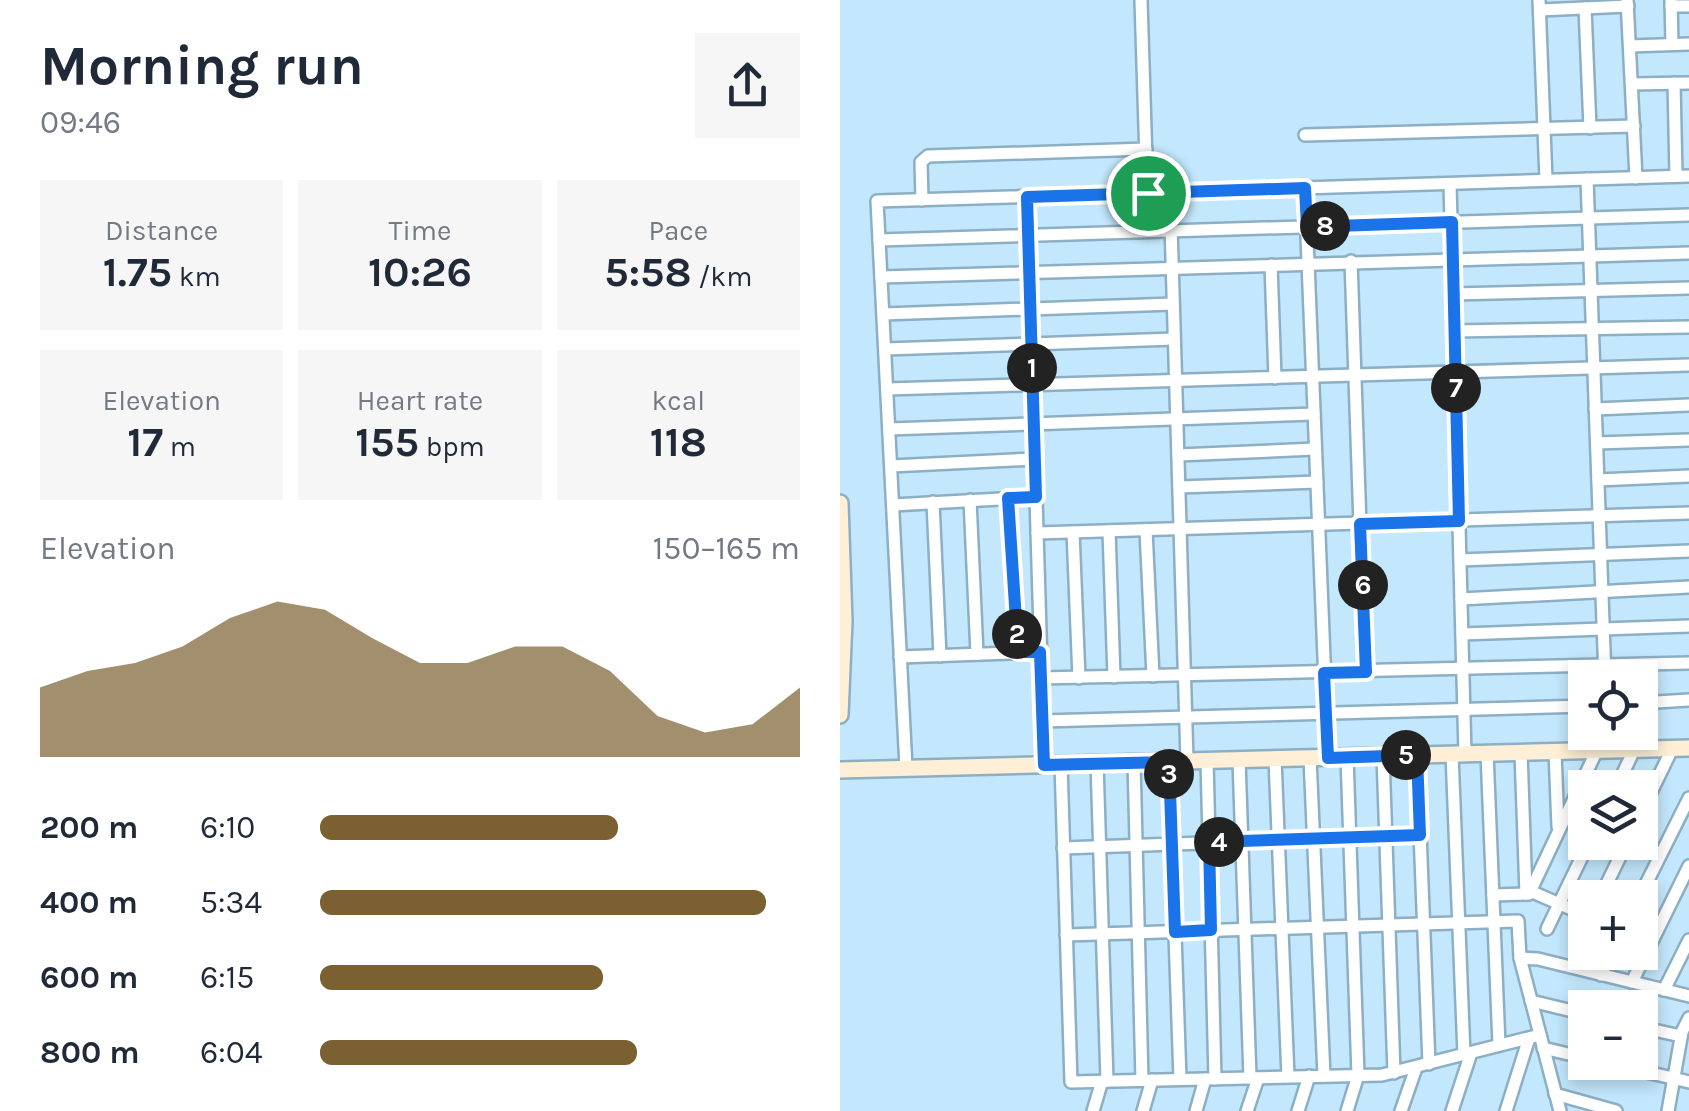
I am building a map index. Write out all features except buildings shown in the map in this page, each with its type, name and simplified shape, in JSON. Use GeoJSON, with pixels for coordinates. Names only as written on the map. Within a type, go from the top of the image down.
{"type":"FeatureCollection","features":[{"type":"Feature","properties":{"kind":"street"},"geometry":{"type":"LineString","coordinates":[[1141,0],[1148,193]]}},
{"type":"Feature","properties":{"kind":"street"},"geometry":{"type":"LineString","coordinates":[[1546,180],[1539,5],[1585,8],[1628,3],[1636,178]]}},
{"type":"Feature","properties":{"kind":"street"},"geometry":{"type":"LineString","coordinates":[[1672,44],[1671,3],[1689,6]]}},
{"type":"Feature","properties":{"kind":"street"},"geometry":{"type":"LineString","coordinates":[[1585,8],[1590,128]]}},
{"type":"Feature","properties":{"kind":"street"},"geometry":{"type":"LineString","coordinates":[[1630,46],[1689,44]]}},
{"type":"Feature","properties":{"kind":"street"},"geometry":{"type":"LineString","coordinates":[[1632,84],[1689,83]]}},
{"type":"Feature","properties":{"kind":"street"},"geometry":{"type":"LineString","coordinates":[[906,768],[878,202],[1683,176],[1675,128],[1674,84]]}},
{"type":"Feature","properties":{"kind":"street"},"geometry":{"type":"LineString","coordinates":[[1305,135],[1634,126]]}},
{"type":"Feature","properties":{"kind":"street"},"geometry":{"type":"LineString","coordinates":[[1675,128],[1689,128]]}},
{"type":"Feature","properties":{"kind":"street"},"geometry":{"type":"LineString","coordinates":[[922,200],[921,162],[928,156],[1146,149]]}},
{"type":"Feature","properties":{"kind":"street"},"geometry":{"type":"LineString","coordinates":[[1586,179],[1605,660]]}},
{"type":"Feature","properties":{"kind":"street"},"geometry":{"type":"LineString","coordinates":[[1450,184],[1464,708],[1458,754],[1459,923],[1468,1054],[1452,1111]]}},
{"type":"Feature","properties":{"kind":"street"},"geometry":{"type":"LineString","coordinates":[[1305,188],[1328,758]]}},
{"type":"Feature","properties":{"kind":"street"},"geometry":{"type":"LineString","coordinates":[[1170,192],[1187,761]]}},
{"type":"Feature","properties":{"kind":"street"},"geometry":{"type":"LineString","coordinates":[[1027,197],[1044,765]]}},
{"type":"Feature","properties":{"kind":"street"},"geometry":{"type":"LineString","coordinates":[[880,240],[1689,215]]}},
{"type":"Feature","properties":{"kind":"street"},"geometry":{"type":"LineString","coordinates":[[881,277],[1689,253]]}},
{"type":"Feature","properties":{"kind":"street"},"geometry":{"type":"LineString","coordinates":[[1352,261],[1366,672]]}},
{"type":"Feature","properties":{"kind":"street"},"geometry":{"type":"LineString","coordinates":[[1271,265],[1276,378]]}},
{"type":"Feature","properties":{"kind":"street"},"geometry":{"type":"LineString","coordinates":[[1453,294],[1689,288]]}},
{"type":"Feature","properties":{"kind":"street"},"geometry":{"type":"LineString","coordinates":[[883,314],[1173,304]]}},
{"type":"Feature","properties":{"kind":"street"},"geometry":{"type":"LineString","coordinates":[[1454,332],[1689,327]]}},
{"type":"Feature","properties":{"kind":"street"},"geometry":{"type":"LineString","coordinates":[[885,349],[1174,340]]}},
{"type":"Feature","properties":{"kind":"street"},"geometry":{"type":"LineString","coordinates":[[887,389],[1689,365]]}},
{"type":"Feature","properties":{"kind":"street"},"geometry":{"type":"LineString","coordinates":[[1595,409],[1689,405]]}},
{"type":"Feature","properties":{"kind":"street"},"geometry":{"type":"LineString","coordinates":[[889,429],[1314,414]]}},
{"type":"Feature","properties":{"kind":"street"},"geometry":{"type":"LineString","coordinates":[[1596,443],[1689,440]]}},
{"type":"Feature","properties":{"kind":"street"},"geometry":{"type":"LineString","coordinates":[[1178,455],[1315,449]]}},
{"type":"Feature","properties":{"kind":"street"},"geometry":{"type":"LineString","coordinates":[[891,466],[1034,459]]}},
{"type":"Feature","properties":{"kind":"street"},"geometry":{"type":"LineString","coordinates":[[1598,480],[1689,476]]}},
{"type":"Feature","properties":{"kind":"street"},"geometry":{"type":"LineString","coordinates":[[1178,487],[1317,482]]}},
{"type":"Feature","properties":{"kind":"street"},"geometry":{"type":"LineString","coordinates":[[893,505],[1036,497]]}},
{"type":"Feature","properties":{"kind":"street"},"geometry":{"type":"LineString","coordinates":[[1008,498],[1018,652]]}},
{"type":"Feature","properties":{"kind":"street"},"geometry":{"type":"LineString","coordinates":[[970,500],[977,654]]}},
{"type":"Feature","properties":{"kind":"street"},"geometry":{"type":"LineString","coordinates":[[933,502],[940,656]]}},
{"type":"Feature","properties":{"kind":"street"},"geometry":{"type":"LineString","coordinates":[[840,503],[840,714]]}},
{"type":"Feature","properties":{"kind":"street"},"geometry":{"type":"LineString","coordinates":[[1036,533],[1689,514]]}},
{"type":"Feature","properties":{"kind":"street"},"geometry":{"type":"LineString","coordinates":[[1146,530],[1153,676]]}},
{"type":"Feature","properties":{"kind":"street"},"geometry":{"type":"LineString","coordinates":[[1109,531],[1114,677]]}},
{"type":"Feature","properties":{"kind":"street"},"geometry":{"type":"LineString","coordinates":[[1073,532],[1079,678]]}},
{"type":"Feature","properties":{"kind":"street"},"geometry":{"type":"LineString","coordinates":[[1460,560],[1689,550]]}},
{"type":"Feature","properties":{"kind":"street"},"geometry":{"type":"LineString","coordinates":[[1461,599],[1689,587]]}},
{"type":"Feature","properties":{"kind":"street"},"geometry":{"type":"LineString","coordinates":[[1462,634],[1689,626]]}},
{"type":"Feature","properties":{"kind":"street"},"geometry":{"type":"LineString","coordinates":[[900,657],[1040,652]]}},
{"type":"Feature","properties":{"kind":"street"},"geometry":{"type":"LineString","coordinates":[[1658,665],[1689,662]]}},
{"type":"Feature","properties":{"kind":"street"},"geometry":{"type":"LineString","coordinates":[[1041,678],[1568,670]]}},
{"type":"Feature","properties":{"kind":"street"},"geometry":{"type":"LineString","coordinates":[[1658,702],[1689,700]]}},
{"type":"Feature","properties":{"kind":"street"},"geometry":{"type":"LineString","coordinates":[[1042,721],[1568,706]]}},
{"type":"Feature","properties":{"kind":"street"},"geometry":{"type":"LineString","coordinates":[[1658,786],[1681,748]]}},
{"type":"Feature","properties":{"kind":"street"},"geometry":{"type":"LineString","coordinates":[[840,770],[1603,750]]}},
{"type":"Feature","properties":{"kind":"street"},"geometry":{"type":"LineString","coordinates":[[1528,892],[1603,750]]}},
{"type":"Feature","properties":{"kind":"street"},"geometry":{"type":"LineString","coordinates":[[1625,770],[1634,750]]}},
{"type":"Feature","properties":{"kind":"street"},"geometry":{"type":"LineString","coordinates":[[1521,752],[1528,892]]}},
{"type":"Feature","properties":{"kind":"street"},"geometry":{"type":"LineString","coordinates":[[1556,752],[1558,833]]}},
{"type":"Feature","properties":{"kind":"street"},"geometry":{"type":"LineString","coordinates":[[1487,753],[1500,1046]]}},
{"type":"Feature","properties":{"kind":"street"},"geometry":{"type":"LineString","coordinates":[[1401,1111],[1422,1066],[1423,924],[1417,755]]}},
{"type":"Feature","properties":{"kind":"street"},"geometry":{"type":"LineString","coordinates":[[1383,756],[1394,1073]]}},
{"type":"Feature","properties":{"kind":"street"},"geometry":{"type":"LineString","coordinates":[[1347,757],[1358,1075],[1347,1111]]}},
{"type":"Feature","properties":{"kind":"street"},"geometry":{"type":"LineString","coordinates":[[1310,758],[1324,1076]]}},
{"type":"Feature","properties":{"kind":"street"},"geometry":{"type":"LineString","coordinates":[[1275,759],[1288,1077]]}},
{"type":"Feature","properties":{"kind":"street"},"geometry":{"type":"LineString","coordinates":[[1196,1111],[1210,1079],[1207,760]]}},
{"type":"Feature","properties":{"kind":"street"},"geometry":{"type":"LineString","coordinates":[[1239,760],[1254,1078],[1248,1111]]}},
{"type":"Feature","properties":{"kind":"street"},"geometry":{"type":"LineString","coordinates":[[1134,762],[1147,1080],[1144,1111]]}},
{"type":"Feature","properties":{"kind":"street"},"geometry":{"type":"LineString","coordinates":[[1169,762],[1180,1079]]}},
{"type":"Feature","properties":{"kind":"street"},"geometry":{"type":"LineString","coordinates":[[1061,764],[1071,1082],[1394,1073],[1535,1036]]}},
{"type":"Feature","properties":{"kind":"street"},"geometry":{"type":"LineString","coordinates":[[1092,1111],[1104,1081],[1097,764]]}},
{"type":"Feature","properties":{"kind":"street"},"geometry":{"type":"LineString","coordinates":[[1649,880],[1689,798]]}},
{"type":"Feature","properties":{"kind":"street"},"geometry":{"type":"LineString","coordinates":[[1064,848],[1420,835]]}},
{"type":"Feature","properties":{"kind":"street"},"geometry":{"type":"LineString","coordinates":[[1547,929],[1580,860]]}},
{"type":"Feature","properties":{"kind":"street"},"geometry":{"type":"LineString","coordinates":[[1632,982],[1689,866]]}},
{"type":"Feature","properties":{"kind":"street"},"geometry":{"type":"LineString","coordinates":[[1493,895],[1528,892],[1568,908]]}},
{"type":"Feature","properties":{"kind":"street"},"geometry":{"type":"LineString","coordinates":[[1066,935],[1518,921],[1520,958],[1535,1036],[1506,1111]]}},
{"type":"Feature","properties":{"kind":"street"},"geometry":{"type":"LineString","coordinates":[[1664,990],[1689,940]]}},
{"type":"Feature","properties":{"kind":"street"},"geometry":{"type":"LineString","coordinates":[[1520,958],[1689,996]]}},
{"type":"Feature","properties":{"kind":"street"},"geometry":{"type":"LineString","coordinates":[[1601,975],[1603,970]]}},
{"type":"Feature","properties":{"kind":"street"},"geometry":{"type":"LineString","coordinates":[[1531,1001],[1568,1010]]}},
{"type":"Feature","properties":{"kind":"street"},"geometry":{"type":"LineString","coordinates":[[1668,1111],[1689,1018]]}},
{"type":"Feature","properties":{"kind":"street"},"geometry":{"type":"LineString","coordinates":[[1658,1030],[1682,1036]]}},
{"type":"Feature","properties":{"kind":"street"},"geometry":{"type":"LineString","coordinates":[[1535,1036],[1544,1048],[1557,1105],[1616,1111]]}},
{"type":"Feature","properties":{"kind":"street"},"geometry":{"type":"LineString","coordinates":[[1544,1048],[1568,1054]]}},
{"type":"Feature","properties":{"kind":"street"},"geometry":{"type":"LineString","coordinates":[[1658,1075],[1689,1082]]}},
{"type":"Feature","properties":{"kind":"street"},"geometry":{"type":"LineString","coordinates":[[1298,1111],[1309,1076]]}},
{"type":"Feature","properties":{"kind":"route"},"geometry":{"type":"LineString","coordinates":[[1305,188],[1307,227],[1452,222],[1459,521],[1360,524],[1366,672],[1324,673],[1328,758],[1417,755],[1420,835],[1209,842],[1211,930],[1175,932],[1169,762],[1044,765],[1040,652],[1018,652],[1008,498],[1036,497],[1027,197],[1148,193],[1305,188]]}}]}
